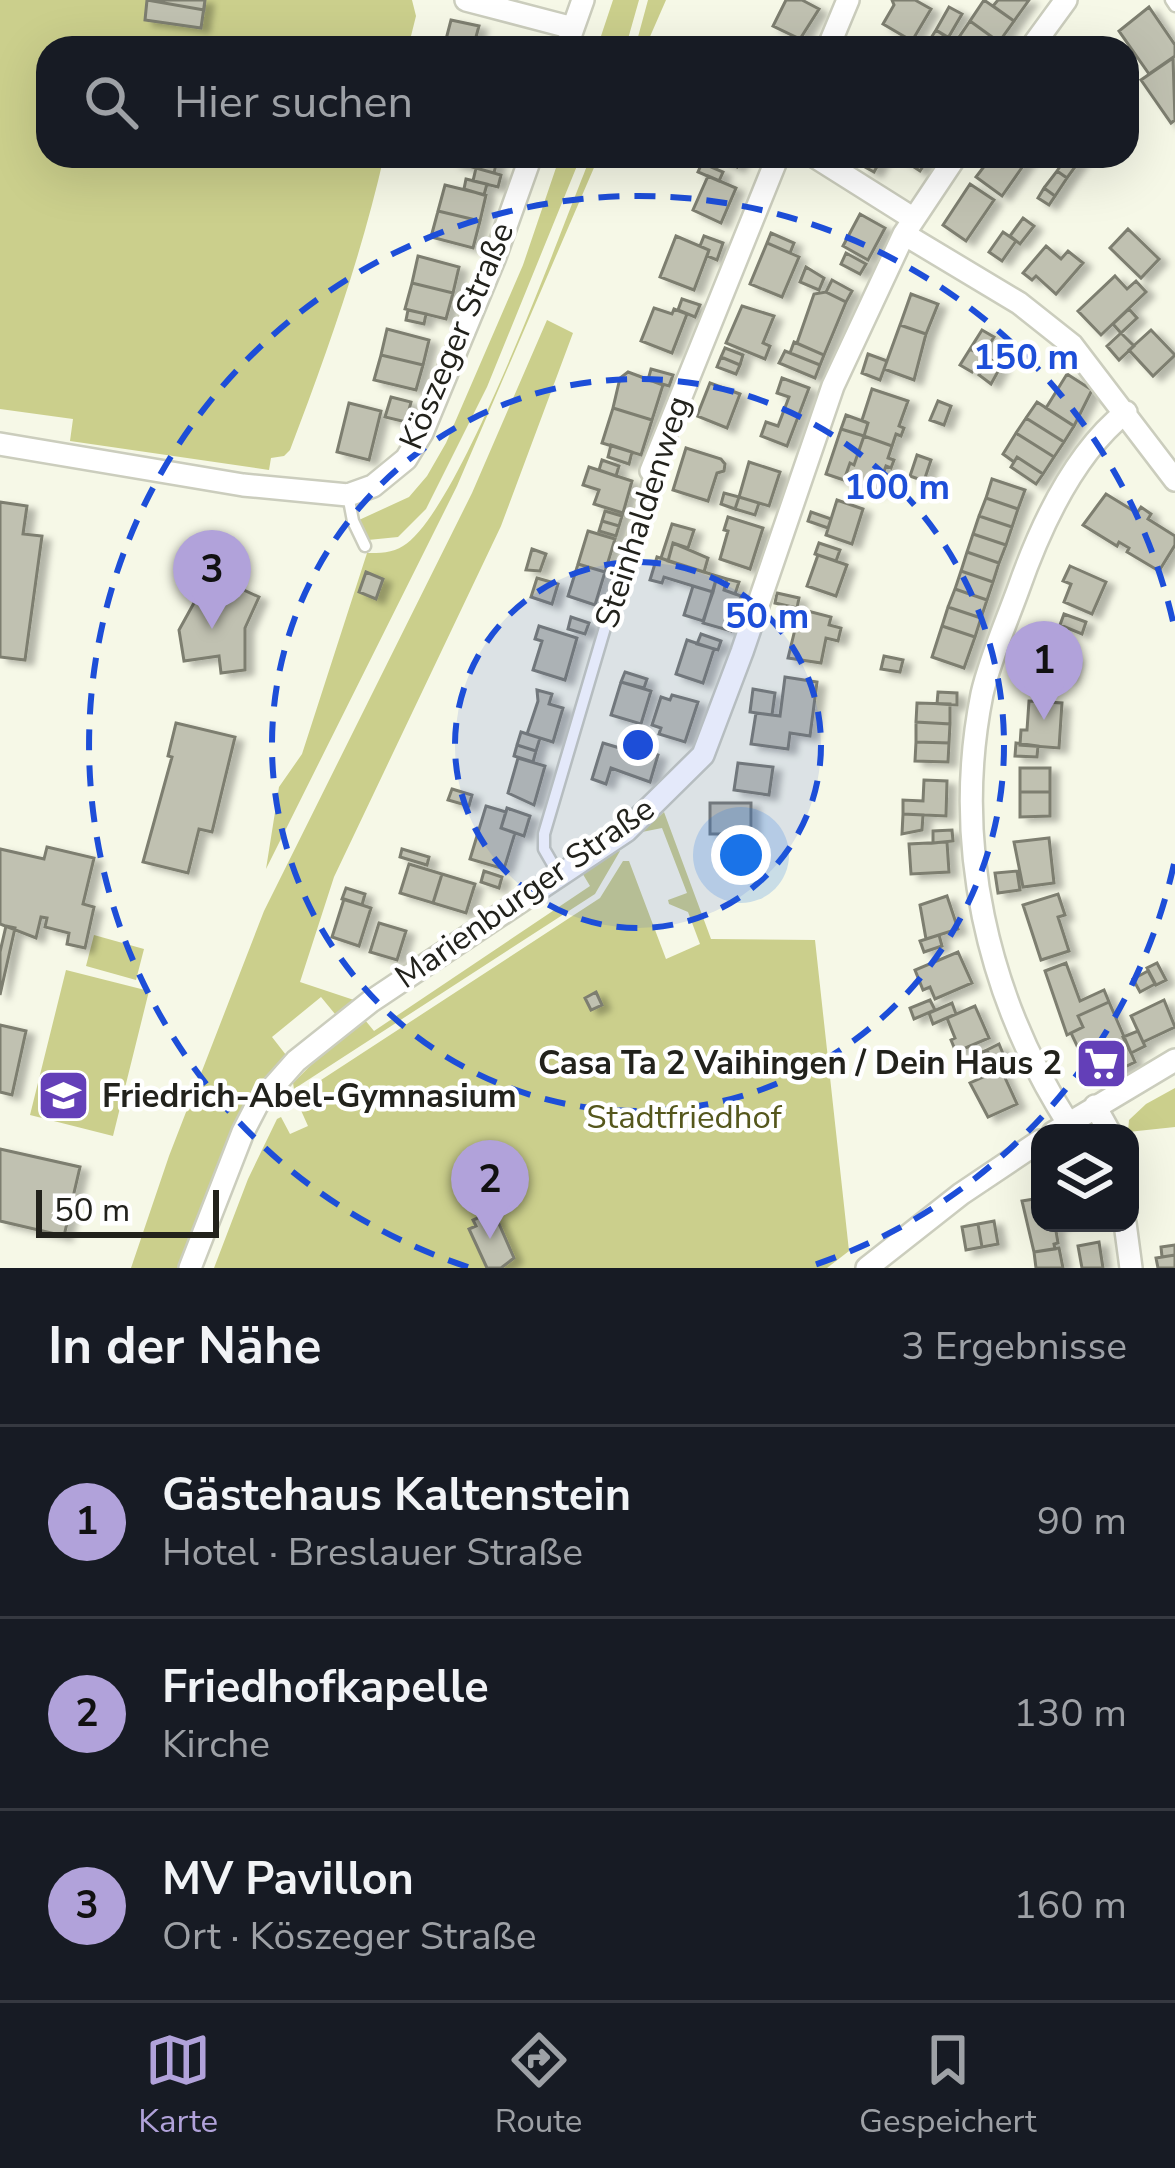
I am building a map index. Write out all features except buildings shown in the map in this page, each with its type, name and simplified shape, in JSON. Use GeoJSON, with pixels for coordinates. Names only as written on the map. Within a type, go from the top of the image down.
{"type":"FeatureCollection","features":[{"type":"Feature","properties":{"kind":"street"},"geometry":{"type":"LineString","coordinates":[[466,0],[565,36]]}},
{"type":"Feature","properties":{"kind":"street"},"geometry":{"type":"LineString","coordinates":[[571,36],[583,0]]}},
{"type":"Feature","properties":{"kind":"street"},"geometry":{"type":"LineString","coordinates":[[833,36],[848,0]]}},
{"type":"Feature","properties":{"kind":"street"},"geometry":{"type":"LineString","coordinates":[[1040,36],[1066,0]]}},
{"type":"Feature","properties":{"kind":"street","name":"Köszeger Straße"},"geometry":{"type":"LineString","coordinates":[[348,495],[373,486],[406,459],[422,433],[527,168]]}},
{"type":"Feature","properties":{"kind":"street","name":"Steinhaldenweg"},"geometry":{"type":"LineString","coordinates":[[651,471],[773,168]]}},
{"type":"Feature","properties":{"kind":"street"},"geometry":{"type":"LineString","coordinates":[[830,168],[1019,303],[1084,357],[1175,480]]}},
{"type":"Feature","properties":{"kind":"street","name":"Marienburger Straße"},"geometry":{"type":"LineString","coordinates":[[190,1268],[242,1132],[275,1082],[343,1022],[626,831],[703,755],[832,386],[909,226],[948,168]]}},
{"type":"Feature","properties":{"kind":"street"},"geometry":{"type":"LineString","coordinates":[[1059,1124],[1003,995],[987,938],[975,880],[974,756],[983,690],[1040,532],[1098,438],[1126,412]]}},
{"type":"Feature","properties":{"kind":"street"},"geometry":{"type":"LineString","coordinates":[[0,444],[243,485],[348,495]]}},
{"type":"Feature","properties":{"kind":"street"},"geometry":{"type":"LineString","coordinates":[[1067,1124],[1175,1060]]}},
{"type":"Feature","properties":{"kind":"street"},"geometry":{"type":"LineString","coordinates":[[1096,1106],[1105,1124]]}},
{"type":"Feature","properties":{"kind":"street"},"geometry":{"type":"LineString","coordinates":[[867,1268],[962,1194],[1031,1148]]}},
{"type":"Feature","properties":{"kind":"street"},"geometry":{"type":"LineString","coordinates":[[1126,1232],[1131,1268]]}},
{"type":"Feature","properties":{"kind":"lane","name":"Steinhaldenweg"},"geometry":{"type":"LineString","coordinates":[[559,874],[544,849],[544,834],[651,471]]}},
{"type":"Feature","properties":{"kind":"lane"},"geometry":{"type":"LineString","coordinates":[[348,495],[352,521],[365,546]]}},
{"type":"Feature","properties":{"kind":"green space"},"geometry":{"type":"Polygon","coordinates":[[[0,0],[412,0],[416,16],[411,36],[36,36],[36,168],[381,168],[354,268],[290,450],[271,458],[269,470],[70,441],[73,419],[0,409],[0,0]]]}},
{"type":"Feature","properties":{"kind":"green space"},"geometry":{"type":"Polygon","coordinates":[[[613,0],[639,0],[629,36],[601,36],[613,0]]]}},
{"type":"Feature","properties":{"kind":"green space"},"geometry":{"type":"Polygon","coordinates":[[[648,0],[666,0],[650,36],[638,36],[648,0]]]}},
{"type":"Feature","properties":{"kind":"green space"},"geometry":{"type":"Polygon","coordinates":[[[556,168],[576,168],[487,387],[426,509],[398,537],[368,540],[359,520],[409,497],[446,443],[523,265],[556,168]]]}},
{"type":"Feature","properties":{"kind":"green space"},"geometry":{"type":"Polygon","coordinates":[[[586,168],[594,168],[457,486],[266,869],[279,787],[302,754],[367,553],[403,546],[426,522],[480,427],[586,168]]]}},
{"type":"Feature","properties":{"kind":"green space"},"geometry":{"type":"Polygon","coordinates":[[[547,320],[573,333],[501,526],[334,877],[300,982],[354,1000],[335,1014],[321,997],[272,1037],[286,1055],[232,1128],[178,1268],[131,1268],[264,911],[472,493],[547,320]]]}},
{"type":"Feature","properties":{"kind":"green space","name":"Stadtfriedhof"},"geometry":{"type":"Polygon","coordinates":[[[664,812],[711,939],[815,940],[849,1251],[827,1268],[214,1268],[277,1119],[281,1117],[290,1134],[308,1126],[295,1097],[600,898],[623,861],[629,861],[666,959],[700,944],[688,912],[669,904],[668,900],[687,893],[662,828],[642,832],[664,812]]]}},
{"type":"Feature","properties":{"kind":"green space"},"geometry":{"type":"Polygon","coordinates":[[[620,851],[595,894],[294,1089],[293,1083],[326,1050],[365,1020],[374,1031],[590,886],[581,871],[620,851]]]}},
{"type":"Feature","properties":{"kind":"green space"},"geometry":{"type":"Polygon","coordinates":[[[94,935],[144,949],[136,980],[86,966],[94,935]]]}},
{"type":"Feature","properties":{"kind":"green space"},"geometry":{"type":"Polygon","coordinates":[[[66,970],[149,991],[113,1136],[30,1115],[66,970]]]}},
{"type":"Feature","properties":{"kind":"green space"},"geometry":{"type":"Polygon","coordinates":[[[1175,1088],[1175,1127],[1139,1131],[1139,1124],[1129,1124],[1146,1104],[1175,1088]]]}},
{"type":"Feature","properties":{"kind":"place","name":"MV Pavillon"},"geometry":{"type":"Point","coordinates":[212,629]}},
{"type":"Feature","properties":{"kind":"place","name":"Gästehaus Kaltenstein"},"geometry":{"type":"Point","coordinates":[1044,720]}},
{"type":"Feature","properties":{"kind":"place","name":"Casa Ta 2 Vaihingen / Dein Haus 2"},"geometry":{"type":"Point","coordinates":[1101,1063]}},
{"type":"Feature","properties":{"kind":"place","name":"Friedrich-Abel-Gymnasium"},"geometry":{"type":"Point","coordinates":[63,1096]}},
{"type":"Feature","properties":{"kind":"place","name":"Friedhofkapelle"},"geometry":{"type":"Point","coordinates":[490,1239]}}]}
